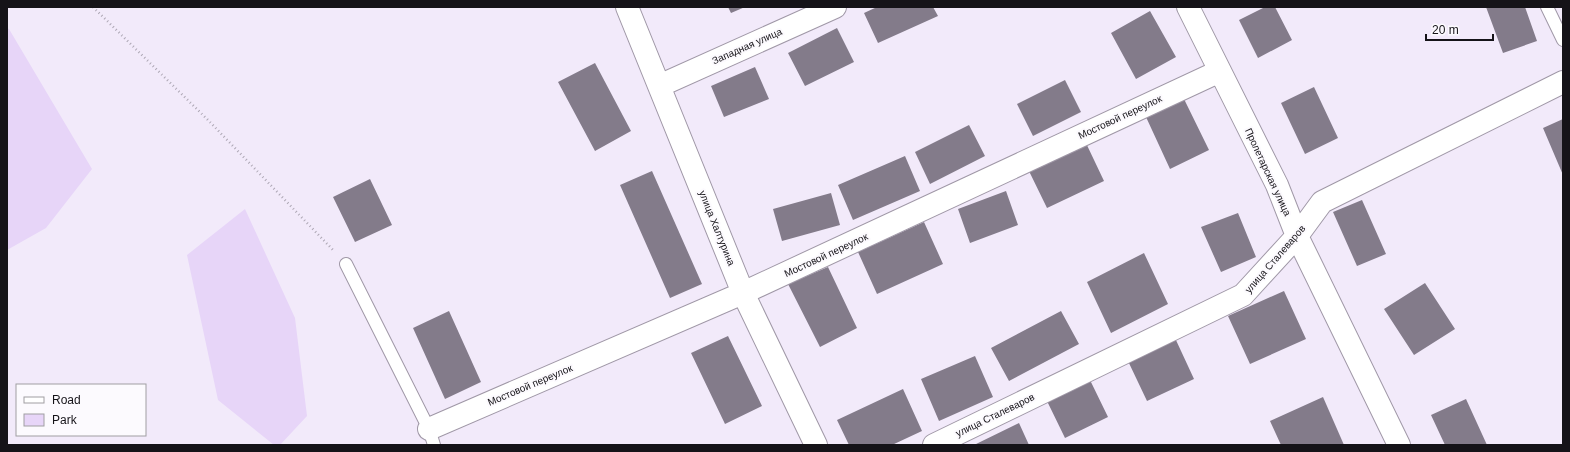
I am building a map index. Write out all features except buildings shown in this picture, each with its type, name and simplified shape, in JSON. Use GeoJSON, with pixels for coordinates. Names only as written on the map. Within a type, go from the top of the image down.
{"type":"FeatureCollection","features":[{"type":"Feature","properties":{"kind":"street","name":"улица Халтурина"},"geometry":{"type":"LineString","coordinates":[[627,7],[743,293],[816,445]]}},
{"type":"Feature","properties":{"kind":"street","name":"Западная улица"},"geometry":{"type":"LineString","coordinates":[[659,86],[835,7]]}},
{"type":"Feature","properties":{"kind":"street","name":"Пролетарская улица"},"geometry":{"type":"LineString","coordinates":[[1188,7],[1277,185],[1297,236],[1399,445]]}},
{"type":"Feature","properties":{"kind":"street","name":"Мостовой переулок"},"geometry":{"type":"LineString","coordinates":[[432,437],[1220,71]]}},
{"type":"Feature","properties":{"kind":"street","name":"улица Сталеваров"},"geometry":{"type":"LineString","coordinates":[[934,445],[1243,295],[1297,236],[1322,202],[1563,82]]}},
{"type":"Feature","properties":{"kind":"lane"},"geometry":{"type":"LineString","coordinates":[[1547,7],[1563,40]]}},
{"type":"Feature","properties":{"kind":"lane"},"geometry":{"type":"LineString","coordinates":[[346,264],[432,437]]}},
{"type":"Feature","properties":{"kind":"path"},"geometry":{"type":"LineString","coordinates":[[93,7],[207,119],[346,264]]}},
{"type":"Feature","properties":{"kind":"green space"},"geometry":{"type":"Polygon","coordinates":[[[7,28],[92,169],[46,228],[7,250],[7,28]]]}},
{"type":"Feature","properties":{"kind":"green space"},"geometry":{"type":"Polygon","coordinates":[[[245,209],[295,318],[307,416],[280,445],[274,445],[218,400],[187,255],[245,209]]]}}]}
